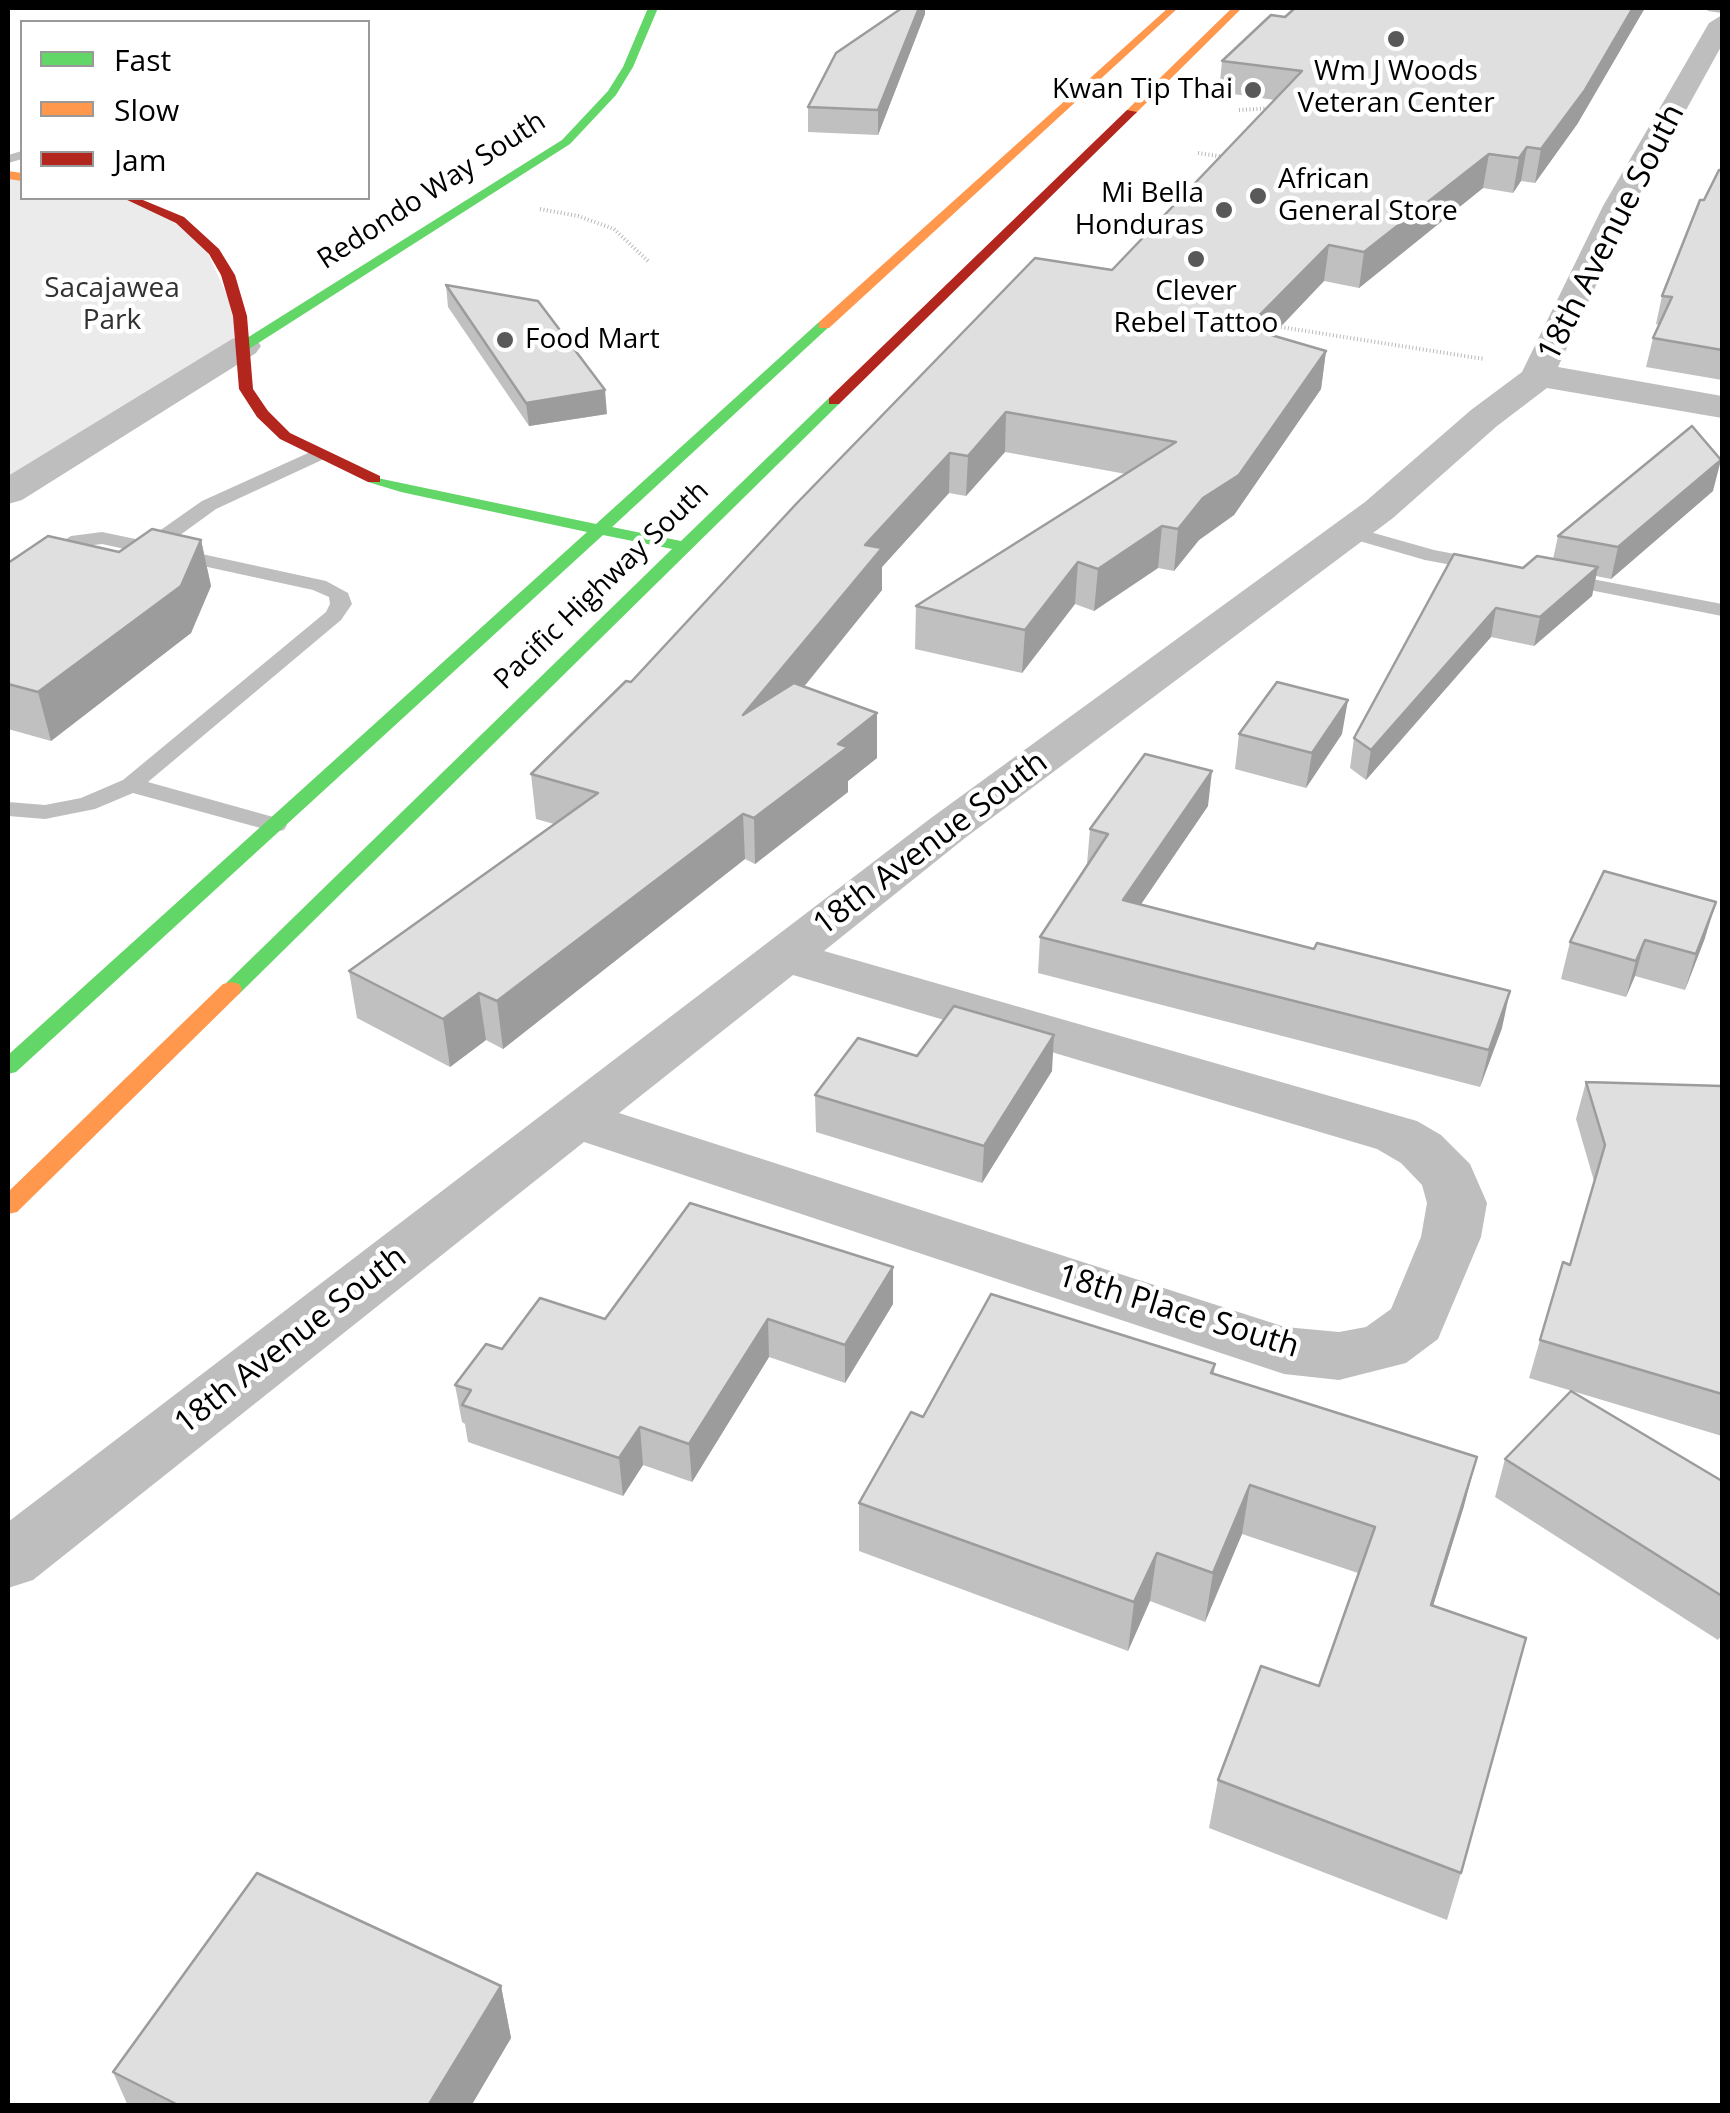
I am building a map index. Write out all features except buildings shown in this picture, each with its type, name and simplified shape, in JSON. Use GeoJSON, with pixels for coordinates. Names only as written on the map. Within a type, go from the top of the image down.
{"type":"FeatureCollection","features":[{"type":"Feature","properties":{"kind":"main road","name":"Redondo Way South"},"geometry":{"type":"LineString","coordinates":[[244,346],[544,160],[589,120],[628,68],[653,8]]}},
{"type":"Feature","properties":{"kind":"main road","name":"Pacific Highway South"},"geometry":{"type":"LineString","coordinates":[[8,1067],[1173,8]]}},
{"type":"Feature","properties":{"kind":"main road","name":"Pacific Highway South"},"geometry":{"type":"LineString","coordinates":[[8,1206],[1237,8]]}},
{"type":"Feature","properties":{"kind":"main road"},"geometry":{"type":"LineString","coordinates":[[142,200],[180,220],[214,252],[236,299],[246,389],[262,414],[285,436],[317,455],[407,488],[684,547]]}},
{"type":"Feature","properties":{"kind":"street","name":"18th Avenue South"},"geometry":{"type":"LineString","coordinates":[[8,1560],[948,828],[1350,532],[1540,372],[1618,206],[1695,100],[1722,23]]}},
{"type":"Feature","properties":{"kind":"street"},"geometry":{"type":"LineString","coordinates":[[8,492],[244,346]]}},
{"type":"Feature","properties":{"kind":"street"},"geometry":{"type":"LineString","coordinates":[[1540,372],[1722,408]]}},
{"type":"Feature","properties":{"kind":"street","name":"18th Place South"},"geometry":{"type":"LineString","coordinates":[[576,1119],[1284,1350],[1339,1356],[1384,1346],[1416,1323],[1451,1237],[1457,1204],[1449,1178],[1422,1149],[1396,1135],[784,956]]}},
{"type":"Feature","properties":{"kind":"lane"},"geometry":{"type":"LineString","coordinates":[[1712,8],[1722,9]]}},
{"type":"Feature","properties":{"kind":"lane"},"geometry":{"type":"LineString","coordinates":[[148,548],[209,505],[317,455]]}},
{"type":"Feature","properties":{"kind":"lane"},"geometry":{"type":"LineString","coordinates":[[1350,532],[1432,556],[1506,569]]}},
{"type":"Feature","properties":{"kind":"lane"},"geometry":{"type":"LineString","coordinates":[[8,583],[71,542],[102,538],[320,585],[338,593],[341,604],[334,616],[131,786],[87,804],[45,812],[8,809]]}},
{"type":"Feature","properties":{"kind":"lane"},"geometry":{"type":"LineString","coordinates":[[1543,576],[1722,610]]}},
{"type":"Feature","properties":{"kind":"lane"},"geometry":{"type":"LineString","coordinates":[[131,786],[275,825]]}},
{"type":"Feature","properties":{"kind":"path"},"geometry":{"type":"LineString","coordinates":[[1239,110],[1281,107]]}},
{"type":"Feature","properties":{"kind":"path"},"geometry":{"type":"LineString","coordinates":[[1198,153],[1230,157]]}},
{"type":"Feature","properties":{"kind":"path"},"geometry":{"type":"LineString","coordinates":[[479,200],[599,222],[614,229],[648,261]]}},
{"type":"Feature","properties":{"kind":"path"},"geometry":{"type":"LineString","coordinates":[[1273,326],[1540,372]]}},
{"type":"Feature","properties":{"kind":"green space","name":"Sacajawea Park"},"geometry":{"type":"Polygon","coordinates":[[[8,175],[20,177],[20,200],[135,200],[159,208],[200,236],[244,333],[183,385],[8,492],[8,175]]]}},
{"type":"Feature","properties":{"kind":"traffic: fast"},"geometry":{"type":"LineString","coordinates":[[244,346],[566,142],[612,93],[628,67],[653,8]]}},
{"type":"Feature","properties":{"kind":"traffic: fast"},"geometry":{"type":"LineString","coordinates":[[8,1067],[824,325]]}},
{"type":"Feature","properties":{"kind":"traffic: fast"},"geometry":{"type":"LineString","coordinates":[[231,989],[834,401]]}},
{"type":"Feature","properties":{"kind":"traffic: fast"},"geometry":{"type":"LineString","coordinates":[[374,479],[684,547]]}},
{"type":"Feature","properties":{"kind":"traffic: slow"},"geometry":{"type":"LineString","coordinates":[[824,325],[1173,8]]}},
{"type":"Feature","properties":{"kind":"traffic: slow"},"geometry":{"type":"LineString","coordinates":[[1131,112],[1237,8]]}},
{"type":"Feature","properties":{"kind":"traffic: slow"},"geometry":{"type":"LineString","coordinates":[[8,175],[20,177]]}},
{"type":"Feature","properties":{"kind":"traffic: slow"},"geometry":{"type":"LineString","coordinates":[[8,1206],[231,989]]}},
{"type":"Feature","properties":{"kind":"traffic: jam"},"geometry":{"type":"LineString","coordinates":[[834,401],[1131,112]]}},
{"type":"Feature","properties":{"kind":"traffic: jam"},"geometry":{"type":"LineString","coordinates":[[134,200],[180,220],[214,252],[228,275],[240,316],[246,389],[262,414],[285,436],[374,479]]}},
{"type":"Feature","properties":{"kind":"place","name":"Wm J Woods Veteran Center"},"geometry":{"type":"Point","coordinates":[1396,39]}},
{"type":"Feature","properties":{"kind":"place","name":"Kwan Tip Thai"},"geometry":{"type":"Point","coordinates":[1253,90]}},
{"type":"Feature","properties":{"kind":"place","name":"African General Store"},"geometry":{"type":"Point","coordinates":[1258,196]}},
{"type":"Feature","properties":{"kind":"place","name":"Mi Bella Honduras"},"geometry":{"type":"Point","coordinates":[1224,210]}},
{"type":"Feature","properties":{"kind":"place","name":"Clever Rebel Tattoo"},"geometry":{"type":"Point","coordinates":[1196,259]}},
{"type":"Feature","properties":{"kind":"place","name":"Food Mart"},"geometry":{"type":"Point","coordinates":[505,340]}}]}
